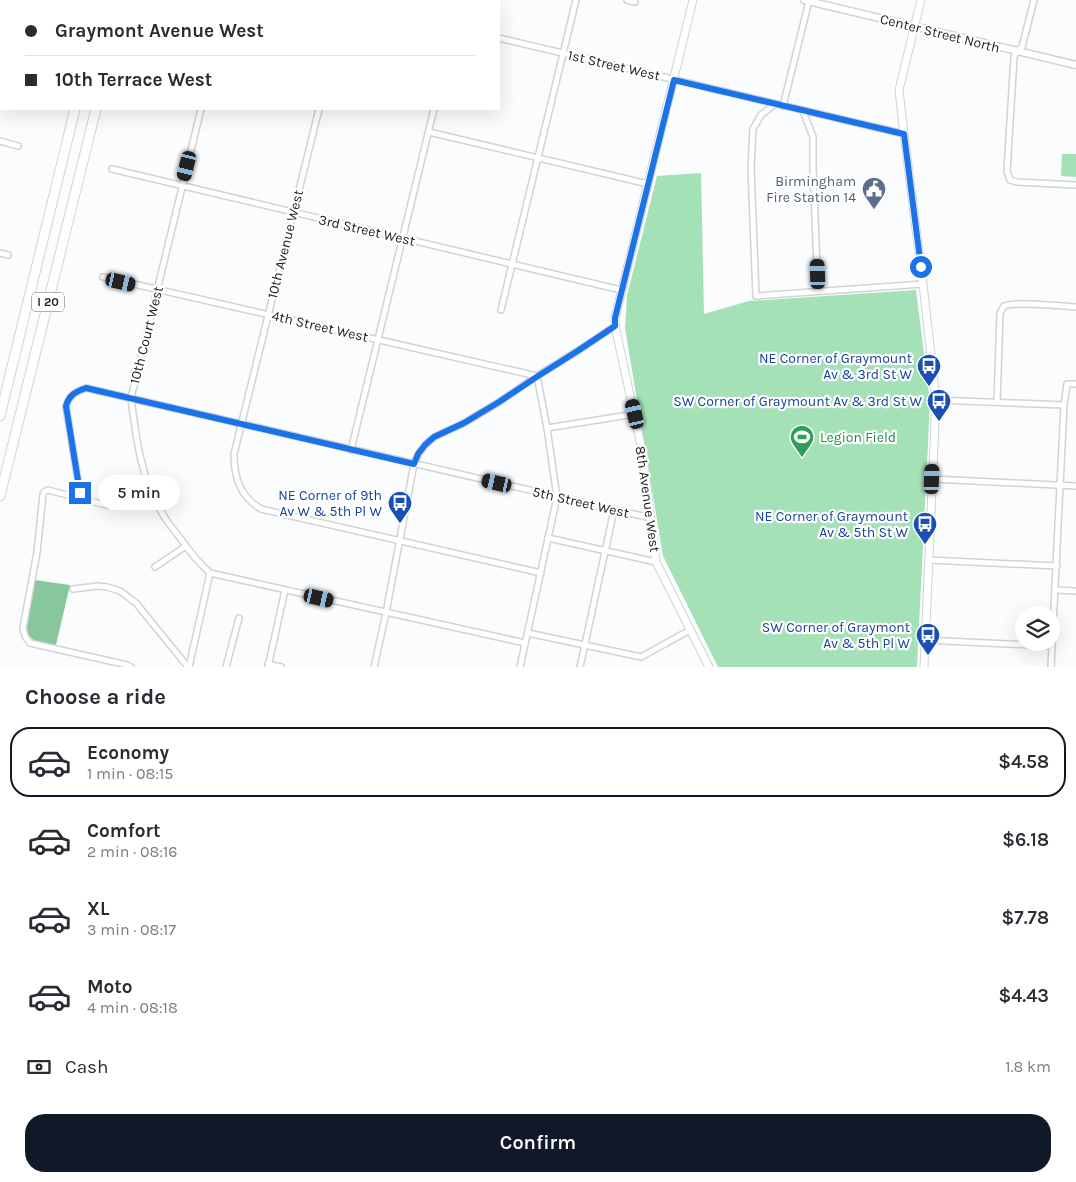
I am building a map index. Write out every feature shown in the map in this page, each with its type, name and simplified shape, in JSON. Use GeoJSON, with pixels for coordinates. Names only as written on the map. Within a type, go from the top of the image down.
{"type":"FeatureCollection","features":[{"type":"Feature","properties":{"kind":"highway","name":"I 20"},"geometry":{"type":"LineString","coordinates":[[0,416],[75,110]]}},
{"type":"Feature","properties":{"kind":"highway","name":"I 20"},"geometry":{"type":"LineString","coordinates":[[0,496],[96,110]]}},
{"type":"Feature","properties":{"kind":"main road","name":"8th Avenue West"},"geometry":{"type":"LineString","coordinates":[[693,0],[615,318],[615,326],[643,454],[656,562],[709,667]]}},
{"type":"Feature","properties":{"kind":"main road"},"geometry":{"type":"LineString","coordinates":[[921,0],[899,90],[936,400],[924,667]]}},
{"type":"Feature","properties":{"kind":"street"},"geometry":{"type":"LineString","coordinates":[[501,310],[576,0]]}},
{"type":"Feature","properties":{"kind":"street"},"geometry":{"type":"LineString","coordinates":[[627,0],[635,2]]}},
{"type":"Feature","properties":{"kind":"street"},"geometry":{"type":"LineString","coordinates":[[783,106],[807,0]]}},
{"type":"Feature","properties":{"kind":"street","name":"Center Street North"},"geometry":{"type":"LineString","coordinates":[[807,0],[1076,65]]}},
{"type":"Feature","properties":{"kind":"street"},"geometry":{"type":"LineString","coordinates":[[1034,0],[1022,47],[1014,57],[1007,172],[1010,180],[1016,182],[1076,185]]}},
{"type":"Feature","properties":{"kind":"street","name":"1st Street West"},"geometry":{"type":"LineString","coordinates":[[500,38],[904,134]]}},
{"type":"Feature","properties":{"kind":"street"},"geometry":{"type":"LineString","coordinates":[[775,104],[761,115],[753,129],[751,168],[756,296],[923,284]]}},
{"type":"Feature","properties":{"kind":"street","name":"10th Court West"},"geometry":{"type":"LineString","coordinates":[[201,110],[131,398],[135,436],[144,472],[152,493],[162,513],[186,546],[210,573]]}},
{"type":"Feature","properties":{"kind":"street","name":"10th Avenue West"},"geometry":{"type":"LineString","coordinates":[[319,110],[234,454],[234,468],[244,495],[261,509],[400,541]]}},
{"type":"Feature","properties":{"kind":"street"},"geometry":{"type":"LineString","coordinates":[[351,450],[434,110]]}},
{"type":"Feature","properties":{"kind":"street"},"geometry":{"type":"LineString","coordinates":[[803,111],[813,137],[818,291]]}},
{"type":"Feature","properties":{"kind":"street"},"geometry":{"type":"LineString","coordinates":[[429,132],[648,184]]}},
{"type":"Feature","properties":{"kind":"street"},"geometry":{"type":"LineString","coordinates":[[0,141],[18,146]]}},
{"type":"Feature","properties":{"kind":"street","name":"3rd Street West"},"geometry":{"type":"LineString","coordinates":[[112,169],[622,290]]}},
{"type":"Feature","properties":{"kind":"street"},"geometry":{"type":"LineString","coordinates":[[0,253],[8,255]]}},
{"type":"Feature","properties":{"kind":"street","name":"4th Street West"},"geometry":{"type":"LineString","coordinates":[[102,278],[538,376]]}},
{"type":"Feature","properties":{"kind":"street"},"geometry":{"type":"LineString","coordinates":[[997,402],[1000,313],[1004,306],[1009,304],[1026,304],[1076,307]]}},
{"type":"Feature","properties":{"kind":"street"},"geometry":{"type":"LineString","coordinates":[[374,667],[414,464],[418,454],[434,437],[464,423],[492,406],[615,326]]}},
{"type":"Feature","properties":{"kind":"street"},"geometry":{"type":"LineString","coordinates":[[520,667],[557,497],[538,376]]}},
{"type":"Feature","properties":{"kind":"street"},"geometry":{"type":"LineString","coordinates":[[1055,606],[1064,405],[1067,384],[1076,384]]}},
{"type":"Feature","properties":{"kind":"street","name":"5th Street West"},"geometry":{"type":"LineString","coordinates":[[77,497],[80,493],[66,406],[75,392],[86,388],[651,518]]}},
{"type":"Feature","properties":{"kind":"street"},"geometry":{"type":"LineString","coordinates":[[936,400],[1064,405]]}},
{"type":"Feature","properties":{"kind":"street"},"geometry":{"type":"LineString","coordinates":[[547,428],[635,414]]}},
{"type":"Feature","properties":{"kind":"street"},"geometry":{"type":"LineString","coordinates":[[932,479],[1076,486]]}},
{"type":"Feature","properties":{"kind":"street"},"geometry":{"type":"LineString","coordinates":[[117,504],[106,505],[48,490],[44,492],[37,552],[23,628],[25,636],[30,643],[131,667]]}},
{"type":"Feature","properties":{"kind":"street"},"geometry":{"type":"LineString","coordinates":[[580,667],[614,510]]}},
{"type":"Feature","properties":{"kind":"street"},"geometry":{"type":"LineString","coordinates":[[548,538],[656,562]]}},
{"type":"Feature","properties":{"kind":"street"},"geometry":{"type":"LineString","coordinates":[[400,541],[541,573]]}},
{"type":"Feature","properties":{"kind":"street"},"geometry":{"type":"LineString","coordinates":[[155,567],[186,546]]}},
{"type":"Feature","properties":{"kind":"street"},"geometry":{"type":"LineString","coordinates":[[928,560],[1057,566]]}},
{"type":"Feature","properties":{"kind":"street"},"geometry":{"type":"LineString","coordinates":[[189,667],[210,573],[526,644]]}},
{"type":"Feature","properties":{"kind":"street"},"geometry":{"type":"LineString","coordinates":[[73,589],[98,586],[120,591],[136,604],[189,667]]}},
{"type":"Feature","properties":{"kind":"street"},"geometry":{"type":"LineString","coordinates":[[281,667],[268,666],[285,590]]}},
{"type":"Feature","properties":{"kind":"street"},"geometry":{"type":"LineString","coordinates":[[1056,590],[1076,591]]}},
{"type":"Feature","properties":{"kind":"street"},"geometry":{"type":"LineString","coordinates":[[226,667],[239,618]]}},
{"type":"Feature","properties":{"kind":"street"},"geometry":{"type":"LineString","coordinates":[[528,633],[641,658],[690,630]]}},
{"type":"Feature","properties":{"kind":"street"},"geometry":{"type":"LineString","coordinates":[[924,640],[1015,644]]}},
{"type":"Feature","properties":{"kind":"street"},"geometry":{"type":"LineString","coordinates":[[1051,667],[1052,651]]}},
{"type":"Feature","properties":{"kind":"green space"},"geometry":{"type":"Polygon","coordinates":[[[1062,154],[1076,154],[1076,177],[1061,176],[1062,154]]]}},
{"type":"Feature","properties":{"kind":"green space"},"geometry":{"type":"Polygon","coordinates":[[[701,173],[704,314],[749,301],[916,290],[930,402],[917,667],[718,667],[663,556],[625,328],[627,296],[657,176],[701,173]]]}},
{"type":"Feature","properties":{"kind":"green space"},"geometry":{"type":"Polygon","coordinates":[[[35,580],[70,585],[56,645],[36,641],[32,639],[28,632],[27,626],[35,580]]]}},
{"type":"Feature","properties":{"kind":"place","name":"Birmingham Fire Station 14"},"geometry":{"type":"Point","coordinates":[874,210]}},
{"type":"Feature","properties":{"kind":"place","name":"NE Corner of Graymount Av & 3rd St W"},"geometry":{"type":"Point","coordinates":[929,387]}},
{"type":"Feature","properties":{"kind":"place","name":"SW Corner of Graymount Av & 3rd St W"},"geometry":{"type":"Point","coordinates":[939,422]}},
{"type":"Feature","properties":{"kind":"place","name":"Legion Field"},"geometry":{"type":"Point","coordinates":[802,458]}},
{"type":"Feature","properties":{"kind":"place","name":"NE Corner of 9th Av W & 5th Pl W"},"geometry":{"type":"Point","coordinates":[400,524]}},
{"type":"Feature","properties":{"kind":"place","name":"NE Corner of Graymount Av & 5th St W"},"geometry":{"type":"Point","coordinates":[925,545]}},
{"type":"Feature","properties":{"kind":"place","name":"SW Corner of Graymont Av & 5th Pl W"},"geometry":{"type":"Point","coordinates":[928,656]}},
{"type":"Feature","properties":{"kind":"route"},"geometry":{"type":"LineString","coordinates":[[80,493],[66,406],[75,392],[86,388],[414,464],[418,454],[434,437],[464,423],[499,402],[615,326],[615,318],[674,80],[904,134],[921,267]]}}]}
